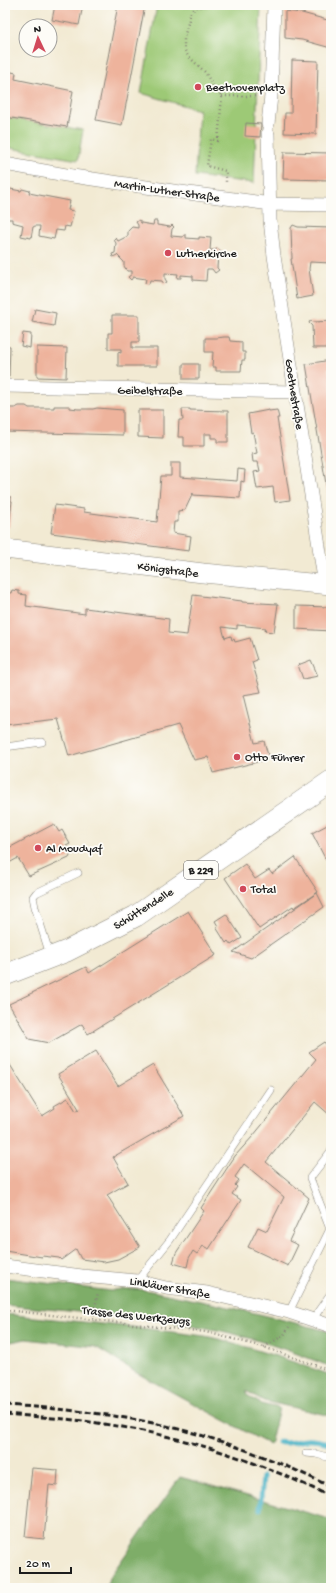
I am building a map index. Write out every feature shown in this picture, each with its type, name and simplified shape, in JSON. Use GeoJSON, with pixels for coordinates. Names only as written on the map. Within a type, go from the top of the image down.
{"type":"FeatureCollection","features":[{"type":"Feature","properties":{"kind":"main road","name":"Königstraße"},"geometry":{"type":"LineString","coordinates":[[5,549],[203,573],[328,585]]}},
{"type":"Feature","properties":{"kind":"main road","name":"Schüttendelle"},"geometry":{"type":"LineString","coordinates":[[5,975],[51,957],[136,916],[331,781]]}},
{"type":"Feature","properties":{"kind":"street","name":"Goethestraße"},"geometry":{"type":"LineString","coordinates":[[274,5],[271,96],[268,129],[274,256],[294,392],[328,585]]}},
{"type":"Feature","properties":{"kind":"street","name":"Martin-Luther-Straße"},"geometry":{"type":"LineString","coordinates":[[5,164],[66,175],[271,204],[331,205]]}},
{"type":"Feature","properties":{"kind":"street","name":"Geibelstraße"},"geometry":{"type":"LineString","coordinates":[[5,386],[294,392]]}},
{"type":"Feature","properties":{"kind":"street","name":"Linkläuer Straße"},"geometry":{"type":"LineString","coordinates":[[5,1266],[82,1276],[138,1281],[166,1288],[207,1293],[290,1312],[331,1326]]}},
{"type":"Feature","properties":{"kind":"lane"},"geometry":{"type":"LineString","coordinates":[[5,747],[42,742]]}},
{"type":"Feature","properties":{"kind":"lane"},"geometry":{"type":"LineString","coordinates":[[51,957],[33,897],[36,893],[78,874]]}},
{"type":"Feature","properties":{"kind":"lane"},"geometry":{"type":"LineString","coordinates":[[138,1281],[174,1234],[271,1090]]}},
{"type":"Feature","properties":{"kind":"lane"},"geometry":{"type":"LineString","coordinates":[[290,1312],[330,1229],[310,1178],[331,1152]]}},
{"type":"Feature","properties":{"kind":"lane"},"geometry":{"type":"LineString","coordinates":[[312,1320],[331,1293]]}},
{"type":"Feature","properties":{"kind":"lane"},"geometry":{"type":"LineString","coordinates":[[306,1453],[331,1458]]}},
{"type":"Feature","properties":{"kind":"path"},"geometry":{"type":"LineString","coordinates":[[213,5],[198,7],[191,12],[184,38],[184,50],[188,56],[205,72],[213,86],[222,96],[218,141],[211,139],[207,166],[226,171],[226,174]]}},
{"type":"Feature","properties":{"kind":"path"},"geometry":{"type":"LineString","coordinates":[[222,96],[271,96]]}},
{"type":"Feature","properties":{"kind":"path"},"geometry":{"type":"LineString","coordinates":[[93,1319],[101,1277]]}},
{"type":"Feature","properties":{"kind":"path","name":"Trasse des Werkzeugs"},"geometry":{"type":"LineString","coordinates":[[5,1310],[206,1332],[264,1347],[331,1372]]}},
{"type":"Feature","properties":{"kind":"path"},"geometry":{"type":"LineString","coordinates":[[264,1347],[284,1335],[290,1325],[290,1312]]}},
{"type":"Feature","properties":{"kind":"green space","name":"Beethovenplatz"},"geometry":{"type":"Polygon","coordinates":[[[157,5],[261,5],[254,183],[195,176],[199,110],[141,93],[157,5]]]}},
{"type":"Feature","properties":{"kind":"green space"},"geometry":{"type":"Polygon","coordinates":[[[5,117],[83,130],[78,160],[5,147],[5,117]]]}},
{"type":"Feature","properties":{"kind":"green space"},"geometry":{"type":"Polygon","coordinates":[[[5,1278],[111,1291],[119,1289],[136,1289],[155,1292],[238,1309],[331,1332],[331,1367],[270,1344],[223,1331],[131,1317],[5,1305],[5,1278]]]}},
{"type":"Feature","properties":{"kind":"green space"},"geometry":{"type":"Polygon","coordinates":[[[5,1314],[205,1336],[279,1357],[331,1375],[331,1416],[264,1401],[246,1391],[247,1395],[261,1404],[279,1408],[270,1445],[135,1372],[96,1347],[26,1339],[5,1343],[5,1314]]]}},
{"type":"Feature","properties":{"kind":"green space"},"geometry":{"type":"Polygon","coordinates":[[[180,1477],[331,1520],[331,1588],[106,1588],[109,1578],[180,1477]]]}},
{"type":"Feature","properties":{"kind":"building"},"geometry":{"type":"Polygon","coordinates":[[[55,5],[83,5],[79,25],[58,21],[58,18],[52,18],[55,5]]]}},
{"type":"Feature","properties":{"kind":"building"},"geometry":{"type":"Polygon","coordinates":[[[118,5],[145,5],[122,125],[96,120],[118,5]]]}},
{"type":"Feature","properties":{"kind":"building"},"geometry":{"type":"Polygon","coordinates":[[[285,11],[302,13],[331,21],[331,48],[302,40],[285,38],[285,11]]]}},
{"type":"Feature","properties":{"kind":"building"},"geometry":{"type":"Polygon","coordinates":[[[292,60],[318,61],[316,134],[284,133],[285,113],[291,113],[292,60]]]}},
{"type":"Feature","properties":{"kind":"building"},"geometry":{"type":"Polygon","coordinates":[[[7,71],[16,73],[15,79],[73,91],[67,127],[5,117],[5,77],[7,71]]]}},
{"type":"Feature","properties":{"kind":"building"},"geometry":{"type":"Polygon","coordinates":[[[246,123],[261,124],[260,137],[245,136],[246,123]]]}},
{"type":"Feature","properties":{"kind":"building"},"geometry":{"type":"Polygon","coordinates":[[[284,152],[331,153],[331,180],[283,179],[284,152]]]}},
{"type":"Feature","properties":{"kind":"building"},"geometry":{"type":"Polygon","coordinates":[[[5,188],[21,191],[22,189],[30,191],[29,193],[70,201],[68,210],[74,211],[70,227],[65,226],[64,231],[56,230],[54,239],[39,236],[40,226],[33,227],[31,238],[21,236],[23,225],[12,222],[12,219],[8,219],[7,223],[5,222],[5,188]]]}},
{"type":"Feature","properties":{"kind":"building","name":"Lutherkirche"},"geometry":{"type":"Polygon","coordinates":[[[139,220],[141,223],[153,225],[154,221],[157,221],[157,225],[170,227],[172,225],[174,227],[172,229],[171,236],[183,237],[186,235],[186,238],[211,238],[210,250],[215,250],[218,248],[221,252],[218,254],[217,268],[219,270],[215,273],[212,269],[207,269],[206,281],[193,280],[193,276],[181,275],[181,278],[177,278],[178,274],[165,273],[165,279],[167,282],[164,284],[162,281],[150,280],[149,284],[145,283],[146,279],[133,277],[131,280],[128,277],[132,274],[132,271],[127,271],[124,266],[124,262],[117,255],[113,257],[112,254],[115,253],[116,243],[114,240],[116,238],[118,241],[128,236],[128,231],[132,227],[138,228],[136,222],[139,220]]]}},
{"type":"Feature","properties":{"kind":"building"},"geometry":{"type":"Polygon","coordinates":[[[293,225],[298,227],[331,228],[331,263],[310,262],[309,269],[313,296],[297,299],[291,259],[291,228],[293,225]]]}},
{"type":"Feature","properties":{"kind":"building"},"geometry":{"type":"Polygon","coordinates":[[[35,309],[56,313],[54,326],[32,322],[35,309]]]}},
{"type":"Feature","properties":{"kind":"building"},"geometry":{"type":"Polygon","coordinates":[[[112,315],[139,315],[139,342],[132,342],[132,348],[157,348],[157,366],[118,366],[118,352],[121,353],[121,349],[108,349],[108,333],[112,333],[112,315]]]}},
{"type":"Feature","properties":{"kind":"building"},"geometry":{"type":"Polygon","coordinates":[[[310,321],[331,321],[331,348],[313,348],[312,326],[309,323],[310,321]]]}},
{"type":"Feature","properties":{"kind":"building"},"geometry":{"type":"Polygon","coordinates":[[[23,333],[31,334],[30,348],[21,346],[23,333]]]}},
{"type":"Feature","properties":{"kind":"building"},"geometry":{"type":"Polygon","coordinates":[[[229,337],[230,341],[242,342],[242,352],[245,352],[245,360],[242,360],[241,371],[216,371],[216,367],[212,367],[213,352],[205,352],[205,338],[229,337]]]}},
{"type":"Feature","properties":{"kind":"building"},"geometry":{"type":"Polygon","coordinates":[[[5,345],[10,346],[9,377],[5,377],[5,345]]]}},
{"type":"Feature","properties":{"kind":"building"},"geometry":{"type":"Polygon","coordinates":[[[37,347],[67,348],[66,378],[37,377],[37,347]]]}},
{"type":"Feature","properties":{"kind":"building"},"geometry":{"type":"Polygon","coordinates":[[[331,360],[331,369],[328,369],[331,379],[331,496],[328,496],[306,364],[331,360]]]}},
{"type":"Feature","properties":{"kind":"building"},"geometry":{"type":"Polygon","coordinates":[[[183,364],[199,364],[199,379],[183,379],[183,364]]]}},
{"type":"Feature","properties":{"kind":"building"},"geometry":{"type":"Polygon","coordinates":[[[19,406],[26,406],[29,408],[54,408],[54,406],[70,406],[70,408],[78,409],[97,408],[123,410],[123,435],[5,432],[5,408],[15,408],[19,406]]]}},
{"type":"Feature","properties":{"kind":"building"},"geometry":{"type":"Polygon","coordinates":[[[182,409],[228,411],[228,442],[217,442],[217,438],[211,438],[211,434],[204,434],[204,446],[184,446],[184,437],[178,437],[179,420],[183,420],[182,409]]]}},
{"type":"Feature","properties":{"kind":"building"},"geometry":{"type":"Polygon","coordinates":[[[138,410],[163,410],[163,438],[138,437],[138,410]]]}},
{"type":"Feature","properties":{"kind":"building"},"geometry":{"type":"Polygon","coordinates":[[[277,410],[279,418],[277,418],[290,500],[275,502],[273,487],[257,489],[254,472],[260,471],[258,462],[253,462],[252,454],[257,453],[253,432],[251,433],[248,414],[277,410]]]}},
{"type":"Feature","properties":{"kind":"building"},"geometry":{"type":"Polygon","coordinates":[[[171,463],[180,463],[180,477],[237,481],[238,469],[245,470],[244,482],[241,481],[240,498],[193,495],[193,493],[185,510],[178,511],[178,522],[174,522],[173,533],[191,536],[189,551],[51,533],[55,505],[84,509],[84,512],[157,522],[161,476],[171,476],[171,463]]]}},
{"type":"Feature","properties":{"kind":"building"},"geometry":{"type":"Polygon","coordinates":[[[5,496],[11,497],[12,501],[9,527],[5,527],[5,496]]]}},
{"type":"Feature","properties":{"kind":"building"},"geometry":{"type":"Polygon","coordinates":[[[12,590],[19,591],[19,594],[27,595],[26,606],[85,614],[85,608],[169,619],[168,633],[187,635],[193,595],[242,602],[278,604],[274,632],[265,631],[266,628],[237,625],[237,629],[222,627],[225,638],[231,636],[232,640],[234,639],[235,642],[250,638],[257,660],[252,662],[261,692],[243,695],[255,743],[264,741],[269,759],[213,773],[208,757],[194,760],[178,725],[69,756],[58,719],[5,725],[5,592],[11,593],[12,590]]]}},
{"type":"Feature","properties":{"kind":"building"},"geometry":{"type":"Polygon","coordinates":[[[296,606],[331,607],[331,631],[296,629],[296,606]]]}},
{"type":"Feature","properties":{"kind":"building"},"geometry":{"type":"Polygon","coordinates":[[[311,660],[318,676],[303,679],[298,665],[311,660]]]}},
{"type":"Feature","properties":{"kind":"building"},"geometry":{"type":"Polygon","coordinates":[[[331,823],[331,860],[327,862],[312,833],[331,823]]]}},
{"type":"Feature","properties":{"kind":"building","name":"Al Moudyaf"},"geometry":{"type":"Polygon","coordinates":[[[54,824],[59,832],[62,830],[70,844],[66,846],[71,854],[69,858],[29,876],[18,858],[9,863],[5,856],[5,850],[54,824]]]}},
{"type":"Feature","properties":{"kind":"building"},"geometry":{"type":"Polygon","coordinates":[[[295,857],[318,892],[294,908],[293,906],[259,929],[225,878],[245,864],[255,879],[269,870],[272,874],[295,857]]]}},
{"type":"Feature","properties":{"kind":"building"},"geometry":{"type":"Polygon","coordinates":[[[317,893],[324,907],[251,958],[233,952],[317,893]]]}},
{"type":"Feature","properties":{"kind":"building"},"geometry":{"type":"Polygon","coordinates":[[[188,911],[216,955],[88,1034],[82,1024],[49,1043],[29,1039],[9,1004],[86,967],[89,973],[188,911]]]}},
{"type":"Feature","properties":{"kind":"building"},"geometry":{"type":"Polygon","coordinates":[[[226,914],[242,938],[231,945],[228,941],[226,943],[216,927],[218,926],[215,921],[226,914]]]}},
{"type":"Feature","properties":{"kind":"building"},"geometry":{"type":"Polygon","coordinates":[[[324,1042],[331,1050],[331,1116],[315,1102],[266,1162],[309,1198],[289,1241],[298,1245],[288,1266],[248,1247],[258,1227],[267,1231],[284,1197],[244,1164],[235,1177],[239,1180],[235,1185],[237,1187],[232,1194],[241,1200],[209,1249],[203,1246],[197,1254],[193,1251],[189,1258],[187,1267],[173,1263],[176,1253],[204,1211],[201,1208],[235,1156],[316,1059],[309,1052],[324,1042]]]}},
{"type":"Feature","properties":{"kind":"building"},"geometry":{"type":"Polygon","coordinates":[[[96,1051],[118,1086],[153,1065],[184,1116],[113,1157],[128,1183],[107,1195],[140,1247],[118,1259],[104,1262],[81,1259],[76,1249],[61,1260],[59,1258],[5,1251],[5,1061],[7,1060],[42,1116],[55,1108],[54,1106],[68,1098],[76,1111],[79,1109],[58,1074],[96,1051]]]}},
{"type":"Feature","properties":{"kind":"building"},"geometry":{"type":"Polygon","coordinates":[[[32,1468],[58,1470],[57,1486],[49,1485],[44,1539],[25,1537],[32,1468]]]}},
{"type":"Feature","properties":{"kind":"waterway"},"geometry":{"type":"LineString","coordinates":[[278,1442],[289,1443],[302,1440],[315,1440],[331,1443]]}},
{"type":"Feature","properties":{"kind":"waterway"},"geometry":{"type":"LineString","coordinates":[[260,1509],[263,1477]]}},
{"type":"Feature","properties":{"kind":"railway"},"geometry":{"type":"LineString","coordinates":[[5,1405],[61,1409],[135,1419],[176,1428],[244,1449],[331,1487]]}},
{"type":"Feature","properties":{"kind":"railway"},"geometry":{"type":"LineString","coordinates":[[5,1414],[97,1423],[167,1436],[223,1452],[251,1462],[305,1484],[331,1497]]}},
{"type":"Feature","properties":{"kind":"place","name":"Beethovenplatz"},"geometry":{"type":"Point","coordinates":[198,87]}},
{"type":"Feature","properties":{"kind":"place","name":"Lutherkirche"},"geometry":{"type":"Point","coordinates":[168,253]}},
{"type":"Feature","properties":{"kind":"place","name":"Otto Führer"},"geometry":{"type":"Point","coordinates":[237,757]}},
{"type":"Feature","properties":{"kind":"place","name":"Al Moudyaf"},"geometry":{"type":"Point","coordinates":[38,848]}},
{"type":"Feature","properties":{"kind":"place","name":"Total"},"geometry":{"type":"Point","coordinates":[243,889]}}]}
